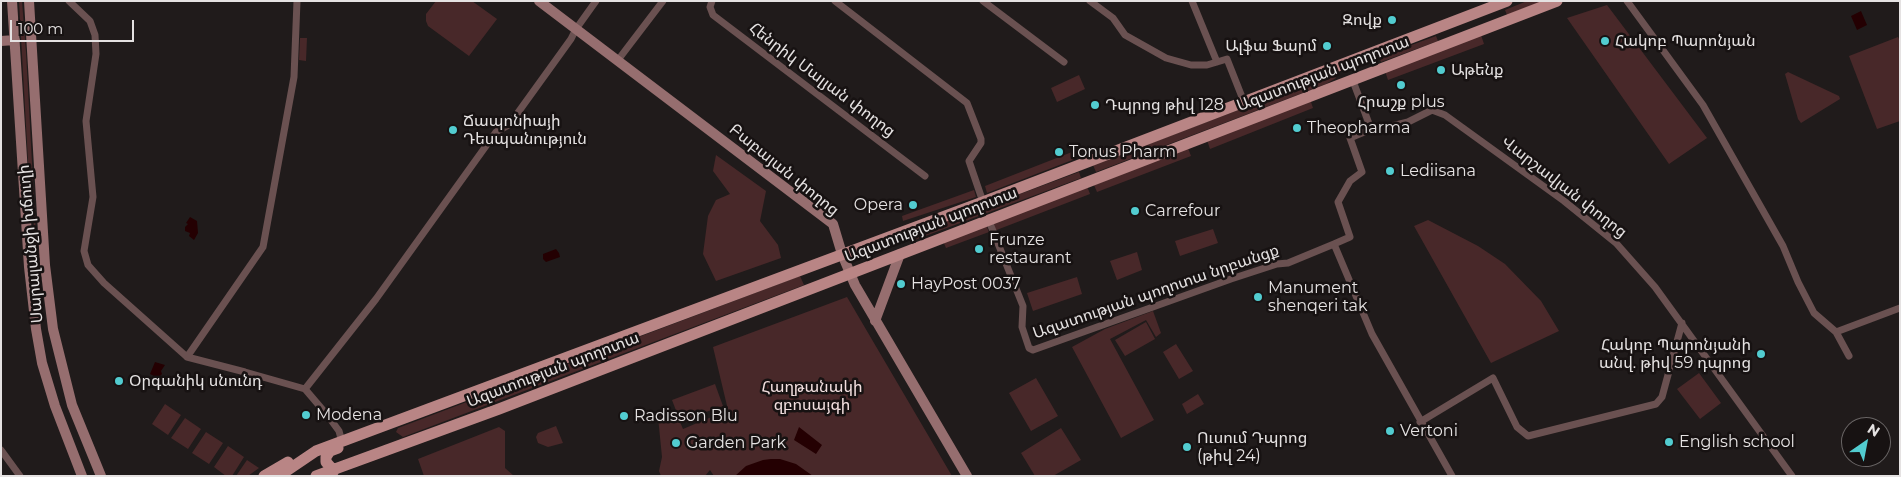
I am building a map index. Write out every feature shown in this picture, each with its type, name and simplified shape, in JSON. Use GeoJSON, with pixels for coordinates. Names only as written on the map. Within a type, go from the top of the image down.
{"type":"FeatureCollection","features":[{"type":"Feature","properties":{"kind":"main road","name":"Սարալանջի խճուղի"},"geometry":{"type":"LineString","coordinates":[[12,1],[29,267],[42,363],[55,406],[82,476]]}},
{"type":"Feature","properties":{"kind":"main road","name":"Սարալանջի խճուղի"},"geometry":{"type":"LineString","coordinates":[[29,1],[45,265],[53,329],[72,405],[102,476]]}},
{"type":"Feature","properties":{"kind":"main road","name":"Բաբայան փողոց"},"geometry":{"type":"LineString","coordinates":[[539,1],[832,224],[850,274],[875,321],[968,476]]}},
{"type":"Feature","properties":{"kind":"main road","name":"Ազատության պողոտա"},"geometry":{"type":"LineString","coordinates":[[316,476],[334,471],[989,221],[1557,1]]}},
{"type":"Feature","properties":{"kind":"main road"},"geometry":{"type":"LineString","coordinates":[[1502,3],[1504,21]]}},
{"type":"Feature","properties":{"kind":"main road","name":"Ազատության պողոտա"},"geometry":{"type":"LineString","coordinates":[[279,476],[316,452],[983,202],[1502,3]]}},
{"type":"Feature","properties":{"kind":"main road"},"geometry":{"type":"LineString","coordinates":[[1,41],[15,40]]}},
{"type":"Feature","properties":{"kind":"main road"},"geometry":{"type":"LineString","coordinates":[[875,321],[900,254]]}},
{"type":"Feature","properties":{"kind":"main road"},"geometry":{"type":"LineString","coordinates":[[29,267],[45,265]]}},
{"type":"Feature","properties":{"kind":"main road"},"geometry":{"type":"LineString","coordinates":[[334,471],[326,462],[326,457],[330,451],[364,437],[370,432]]}},
{"type":"Feature","properties":{"kind":"main road"},"geometry":{"type":"LineString","coordinates":[[264,476],[287,462],[316,452]]}},
{"type":"Feature","properties":{"kind":"street"},"geometry":{"type":"LineString","coordinates":[[69,1],[90,21],[95,34],[96,54],[86,120],[93,197],[84,252],[88,266],[104,283],[187,358],[305,389],[328,416],[338,431],[342,442]]}},
{"type":"Feature","properties":{"kind":"street"},"geometry":{"type":"LineString","coordinates":[[187,358],[263,247],[294,77],[296,1]]}},
{"type":"Feature","properties":{"kind":"street"},"geometry":{"type":"LineString","coordinates":[[305,389],[382,291],[496,132],[509,125],[596,1]]}},
{"type":"Feature","properties":{"kind":"street"},"geometry":{"type":"LineString","coordinates":[[618,60],[663,1]]}},
{"type":"Feature","properties":{"kind":"street","name":"Հենրիկ Մալյան փողոց"},"geometry":{"type":"LineString","coordinates":[[712,1],[710,7],[713,15],[925,176]]}},
{"type":"Feature","properties":{"kind":"street"},"geometry":{"type":"LineString","coordinates":[[835,1],[967,103],[981,139],[981,143],[969,161],[983,202]]}},
{"type":"Feature","properties":{"kind":"street"},"geometry":{"type":"LineString","coordinates":[[983,1],[1064,62]]}},
{"type":"Feature","properties":{"kind":"street"},"geometry":{"type":"LineString","coordinates":[[1090,1],[1114,18],[1125,35],[1166,58],[1191,65],[1207,65],[1227,59],[1244,102]]}},
{"type":"Feature","properties":{"kind":"street"},"geometry":{"type":"LineString","coordinates":[[1192,1],[1217,62]]}},
{"type":"Feature","properties":{"kind":"street"},"geometry":{"type":"LineString","coordinates":[[1627,1],[1703,104],[1783,246],[1798,282],[1814,313],[1836,332],[1849,356]]}},
{"type":"Feature","properties":{"kind":"street"},"geometry":{"type":"LineString","coordinates":[[1353,81],[1371,129]]}},
{"type":"Feature","properties":{"kind":"street","name":"Վարշավյան փողոց"},"geometry":{"type":"LineString","coordinates":[[1334,244],[1350,237],[1338,202],[1350,181],[1362,172],[1350,138],[1371,129],[1408,122],[1432,110],[1445,114],[1564,201],[1616,243],[1655,287],[1792,476]]}},
{"type":"Feature","properties":{"kind":"street","name":"Ազատության պողոտա նրբանցք"},"geometry":{"type":"LineString","coordinates":[[989,221],[1023,306],[1022,327],[1029,348],[1034,350],[1232,279],[1277,264],[1288,263],[1334,244]]}},
{"type":"Feature","properties":{"kind":"street"},"geometry":{"type":"LineString","coordinates":[[1334,244],[1372,334],[1452,476]]}},
{"type":"Feature","properties":{"kind":"street"},"geometry":{"type":"LineString","coordinates":[[1836,332],[1900,308]]}},
{"type":"Feature","properties":{"kind":"street"},"geometry":{"type":"LineString","coordinates":[[1420,422],[1492,378],[1517,427],[1528,436],[1656,404],[1660,401],[1682,323]]}},
{"type":"Feature","properties":{"kind":"street"},"geometry":{"type":"LineString","coordinates":[[1,450],[20,476]]}},
{"type":"Feature","properties":{"kind":"green space"},"geometry":{"type":"Polygon","coordinates":[[[19,1],[22,1],[26,52],[37,255],[29,179],[19,1]]]}},
{"type":"Feature","properties":{"kind":"green space"},"geometry":{"type":"Polygon","coordinates":[[[436,1],[472,1],[497,19],[469,56],[428,26],[426,14],[436,1]]]}},
{"type":"Feature","properties":{"kind":"green space"},"geometry":{"type":"Polygon","coordinates":[[[1527,1],[1544,1],[1507,15],[1505,10],[1527,1]]]}},
{"type":"Feature","properties":{"kind":"green space"},"geometry":{"type":"Polygon","coordinates":[[[1607,5],[1707,138],[1669,164],[1567,18],[1607,5]]]}},
{"type":"Feature","properties":{"kind":"green space"},"geometry":{"type":"Polygon","coordinates":[[[1481,35],[1484,44],[1388,80],[1385,71],[1481,35]]]}},
{"type":"Feature","properties":{"kind":"green space"},"geometry":{"type":"Polygon","coordinates":[[[1436,36],[1438,41],[1381,62],[1379,57],[1436,36]]]}},
{"type":"Feature","properties":{"kind":"green space"},"geometry":{"type":"Polygon","coordinates":[[[1898,37],[1900,41],[1900,121],[1877,129],[1849,56],[1898,37]]]}},
{"type":"Feature","properties":{"kind":"green space"},"geometry":{"type":"Polygon","coordinates":[[[300,38],[307,38],[306,61],[299,60],[300,38]]]}},
{"type":"Feature","properties":{"kind":"green space"},"geometry":{"type":"Polygon","coordinates":[[[1788,72],[1839,96],[1840,99],[1801,123],[1798,119],[1785,74],[1788,72]]]}},
{"type":"Feature","properties":{"kind":"green space"},"geometry":{"type":"Polygon","coordinates":[[[1079,75],[1085,89],[1057,102],[1051,88],[1079,75]]]}},
{"type":"Feature","properties":{"kind":"green space"},"geometry":{"type":"Polygon","coordinates":[[[1335,76],[1336,78],[1326,84],[1096,172],[1093,165],[1323,78],[1335,76]]]}},
{"type":"Feature","properties":{"kind":"green space"},"geometry":{"type":"Polygon","coordinates":[[[1310,99],[1313,108],[1210,149],[1207,140],[1310,99]]]}},
{"type":"Feature","properties":{"kind":"green space"},"geometry":{"type":"Polygon","coordinates":[[[1188,148],[1191,156],[1097,192],[1094,185],[1188,148]]]}},
{"type":"Feature","properties":{"kind":"green space"},"geometry":{"type":"Polygon","coordinates":[[[1072,152],[1075,159],[987,193],[985,186],[1072,152]]]}},
{"type":"Feature","properties":{"kind":"green space"},"geometry":{"type":"Polygon","coordinates":[[[716,155],[766,191],[760,221],[778,245],[781,258],[716,281],[703,254],[708,216],[716,200],[730,194],[713,171],[716,155]]]}},
{"type":"Feature","properties":{"kind":"green space"},"geometry":{"type":"Polygon","coordinates":[[[1079,172],[1081,178],[912,241],[910,235],[1079,172]]]}},
{"type":"Feature","properties":{"kind":"green space"},"geometry":{"type":"Polygon","coordinates":[[[1087,186],[1090,194],[994,231],[991,223],[1087,186]]]}},
{"type":"Feature","properties":{"kind":"green space"},"geometry":{"type":"Polygon","coordinates":[[[974,190],[976,197],[903,221],[902,216],[974,190]]]}},
{"type":"Feature","properties":{"kind":"green space"},"geometry":{"type":"Polygon","coordinates":[[[1428,220],[1478,246],[1505,264],[1541,301],[1559,331],[1491,363],[1414,226],[1428,220]]]}},
{"type":"Feature","properties":{"kind":"green space"},"geometry":{"type":"Polygon","coordinates":[[[986,225],[989,232],[946,248],[943,241],[986,225]]]}},
{"type":"Feature","properties":{"kind":"green space"},"geometry":{"type":"Polygon","coordinates":[[[1213,229],[1218,243],[1180,256],[1175,241],[1213,229]]]}},
{"type":"Feature","properties":{"kind":"green space"},"geometry":{"type":"Polygon","coordinates":[[[1137,252],[1142,270],[1117,280],[1110,261],[1137,252]]]}},
{"type":"Feature","properties":{"kind":"green space"},"geometry":{"type":"Polygon","coordinates":[[[800,276],[804,285],[403,437],[396,432],[398,428],[800,276]]]}},
{"type":"Feature","properties":{"kind":"green space"},"geometry":{"type":"Polygon","coordinates":[[[1077,277],[1082,294],[1033,311],[1027,293],[1077,277]]]}},
{"type":"Feature","properties":{"kind":"green space","name":"Հաղթանակի զբոսայգի"},"geometry":{"type":"Polygon","coordinates":[[[847,297],[952,476],[714,476],[710,470],[705,476],[661,476],[659,471],[662,457],[658,417],[673,411],[677,422],[680,422],[683,429],[728,410],[713,347],[847,297]]]}},
{"type":"Feature","properties":{"kind":"green space"},"geometry":{"type":"Polygon","coordinates":[[[1153,311],[1161,333],[1156,337],[1146,320],[1110,339],[1154,420],[1121,438],[1072,347],[1105,329],[1153,311]]]}},
{"type":"Feature","properties":{"kind":"green space"},"geometry":{"type":"Polygon","coordinates":[[[1146,322],[1155,339],[1125,356],[1115,340],[1146,322]]]}},
{"type":"Feature","properties":{"kind":"green space"},"geometry":{"type":"Polygon","coordinates":[[[1176,344],[1193,371],[1179,379],[1163,352],[1176,344]]]}},
{"type":"Feature","properties":{"kind":"green space"},"geometry":{"type":"Polygon","coordinates":[[[1699,373],[1721,403],[1700,419],[1677,389],[1699,373]]]}},
{"type":"Feature","properties":{"kind":"green space"},"geometry":{"type":"Polygon","coordinates":[[[1036,378],[1058,416],[1031,431],[1009,393],[1036,378]]]}},
{"type":"Feature","properties":{"kind":"green space"},"geometry":{"type":"Polygon","coordinates":[[[715,384],[723,406],[680,421],[672,400],[715,384]]]}},
{"type":"Feature","properties":{"kind":"green space"},"geometry":{"type":"Polygon","coordinates":[[[1198,394],[1204,404],[1187,414],[1182,404],[1198,394]]]}},
{"type":"Feature","properties":{"kind":"green space"},"geometry":{"type":"Polygon","coordinates":[[[165,404],[181,415],[168,435],[152,424],[165,404]]]}},
{"type":"Feature","properties":{"kind":"green space"},"geometry":{"type":"Polygon","coordinates":[[[185,418],[201,429],[188,449],[171,438],[185,418]]]}},
{"type":"Feature","properties":{"kind":"green space"},"geometry":{"type":"Polygon","coordinates":[[[556,426],[563,443],[548,447],[538,443],[536,437],[538,433],[556,426]]]}},
{"type":"Feature","properties":{"kind":"green space"},"geometry":{"type":"Polygon","coordinates":[[[499,427],[505,431],[505,468],[514,476],[424,476],[418,459],[499,427]]]}},
{"type":"Feature","properties":{"kind":"green space"},"geometry":{"type":"Polygon","coordinates":[[[1061,428],[1081,460],[1053,476],[1035,476],[1021,453],[1061,428]]]}},
{"type":"Feature","properties":{"kind":"green space"},"geometry":{"type":"Polygon","coordinates":[[[206,432],[223,443],[209,464],[192,453],[206,432]]]}},
{"type":"Feature","properties":{"kind":"green space"},"geometry":{"type":"Polygon","coordinates":[[[228,446],[244,457],[232,476],[226,476],[214,467],[228,446]]]}},
{"type":"Feature","properties":{"kind":"green space"},"geometry":{"type":"Polygon","coordinates":[[[247,460],[259,468],[248,476],[236,476],[247,460]]]}},
{"type":"Feature","properties":{"kind":"shaded area"},"geometry":{"type":"Polygon","coordinates":[[[1861,11],[1867,25],[1857,30],[1851,16],[1861,11]]]}},
{"type":"Feature","properties":{"kind":"shaded area"},"geometry":{"type":"Polygon","coordinates":[[[190,217],[197,221],[198,233],[194,240],[189,236],[190,233],[185,231],[185,227],[188,224],[186,223],[190,217]]]}},
{"type":"Feature","properties":{"kind":"shaded area"},"geometry":{"type":"Polygon","coordinates":[[[556,249],[560,257],[546,262],[543,259],[543,254],[556,249]]]}},
{"type":"Feature","properties":{"kind":"shaded area"},"geometry":{"type":"Polygon","coordinates":[[[155,362],[165,365],[161,371],[162,374],[158,378],[150,374],[155,362]]]}},
{"type":"Feature","properties":{"kind":"shaded area"},"geometry":{"type":"Polygon","coordinates":[[[799,427],[822,445],[816,454],[794,440],[799,427]]]}},
{"type":"Feature","properties":{"kind":"shaded area"},"geometry":{"type":"Polygon","coordinates":[[[771,459],[780,459],[796,464],[813,476],[735,476],[746,466],[771,459]]]}},
{"type":"Feature","properties":{"kind":"place","name":"Զովք"},"geometry":{"type":"Point","coordinates":[1392,20]}},
{"type":"Feature","properties":{"kind":"place","name":"Հակոբ Պարոնյան"},"geometry":{"type":"Point","coordinates":[1605,41]}},
{"type":"Feature","properties":{"kind":"place","name":"Ալֆա Ֆարմ"},"geometry":{"type":"Point","coordinates":[1327,46]}},
{"type":"Feature","properties":{"kind":"place","name":"Աթենք"},"geometry":{"type":"Point","coordinates":[1441,70]}},
{"type":"Feature","properties":{"kind":"place","name":"Հրաշք plus"},"geometry":{"type":"Point","coordinates":[1401,85]}},
{"type":"Feature","properties":{"kind":"place","name":"Դպրոց թիվ 128"},"geometry":{"type":"Point","coordinates":[1095,105]}},
{"type":"Feature","properties":{"kind":"place","name":"Theopharma"},"geometry":{"type":"Point","coordinates":[1297,128]}},
{"type":"Feature","properties":{"kind":"place","name":"Ճապոնիայի Դեսպանություն"},"geometry":{"type":"Point","coordinates":[453,130]}},
{"type":"Feature","properties":{"kind":"place","name":"Tonus Pharm"},"geometry":{"type":"Point","coordinates":[1059,152]}},
{"type":"Feature","properties":{"kind":"place","name":"Lediisana"},"geometry":{"type":"Point","coordinates":[1390,171]}},
{"type":"Feature","properties":{"kind":"place","name":"Opera"},"geometry":{"type":"Point","coordinates":[913,205]}},
{"type":"Feature","properties":{"kind":"place","name":"Carrefour"},"geometry":{"type":"Point","coordinates":[1135,211]}},
{"type":"Feature","properties":{"kind":"place","name":"Frunze restaurant"},"geometry":{"type":"Point","coordinates":[979,249]}},
{"type":"Feature","properties":{"kind":"place","name":"HayPost 0037"},"geometry":{"type":"Point","coordinates":[901,284]}},
{"type":"Feature","properties":{"kind":"place","name":"Manument shenqeri tak"},"geometry":{"type":"Point","coordinates":[1258,297]}},
{"type":"Feature","properties":{"kind":"place","name":"Հակոբ Պարոնյանի անվ. թիվ 59 դպրոց"},"geometry":{"type":"Point","coordinates":[1761,354]}},
{"type":"Feature","properties":{"kind":"place","name":"Օրգանիկ սնունդ"},"geometry":{"type":"Point","coordinates":[119,381]}},
{"type":"Feature","properties":{"kind":"place","name":"Modena"},"geometry":{"type":"Point","coordinates":[306,415]}},
{"type":"Feature","properties":{"kind":"place","name":"Radisson Blu"},"geometry":{"type":"Point","coordinates":[624,416]}},
{"type":"Feature","properties":{"kind":"place","name":"Vertoni"},"geometry":{"type":"Point","coordinates":[1390,431]}},
{"type":"Feature","properties":{"kind":"place","name":"English school"},"geometry":{"type":"Point","coordinates":[1669,442]}},
{"type":"Feature","properties":{"kind":"place","name":"Garden Park"},"geometry":{"type":"Point","coordinates":[676,443]}},
{"type":"Feature","properties":{"kind":"place","name":"Ուսում Դպրոց (թիվ 24)"},"geometry":{"type":"Point","coordinates":[1187,447]}}]}
